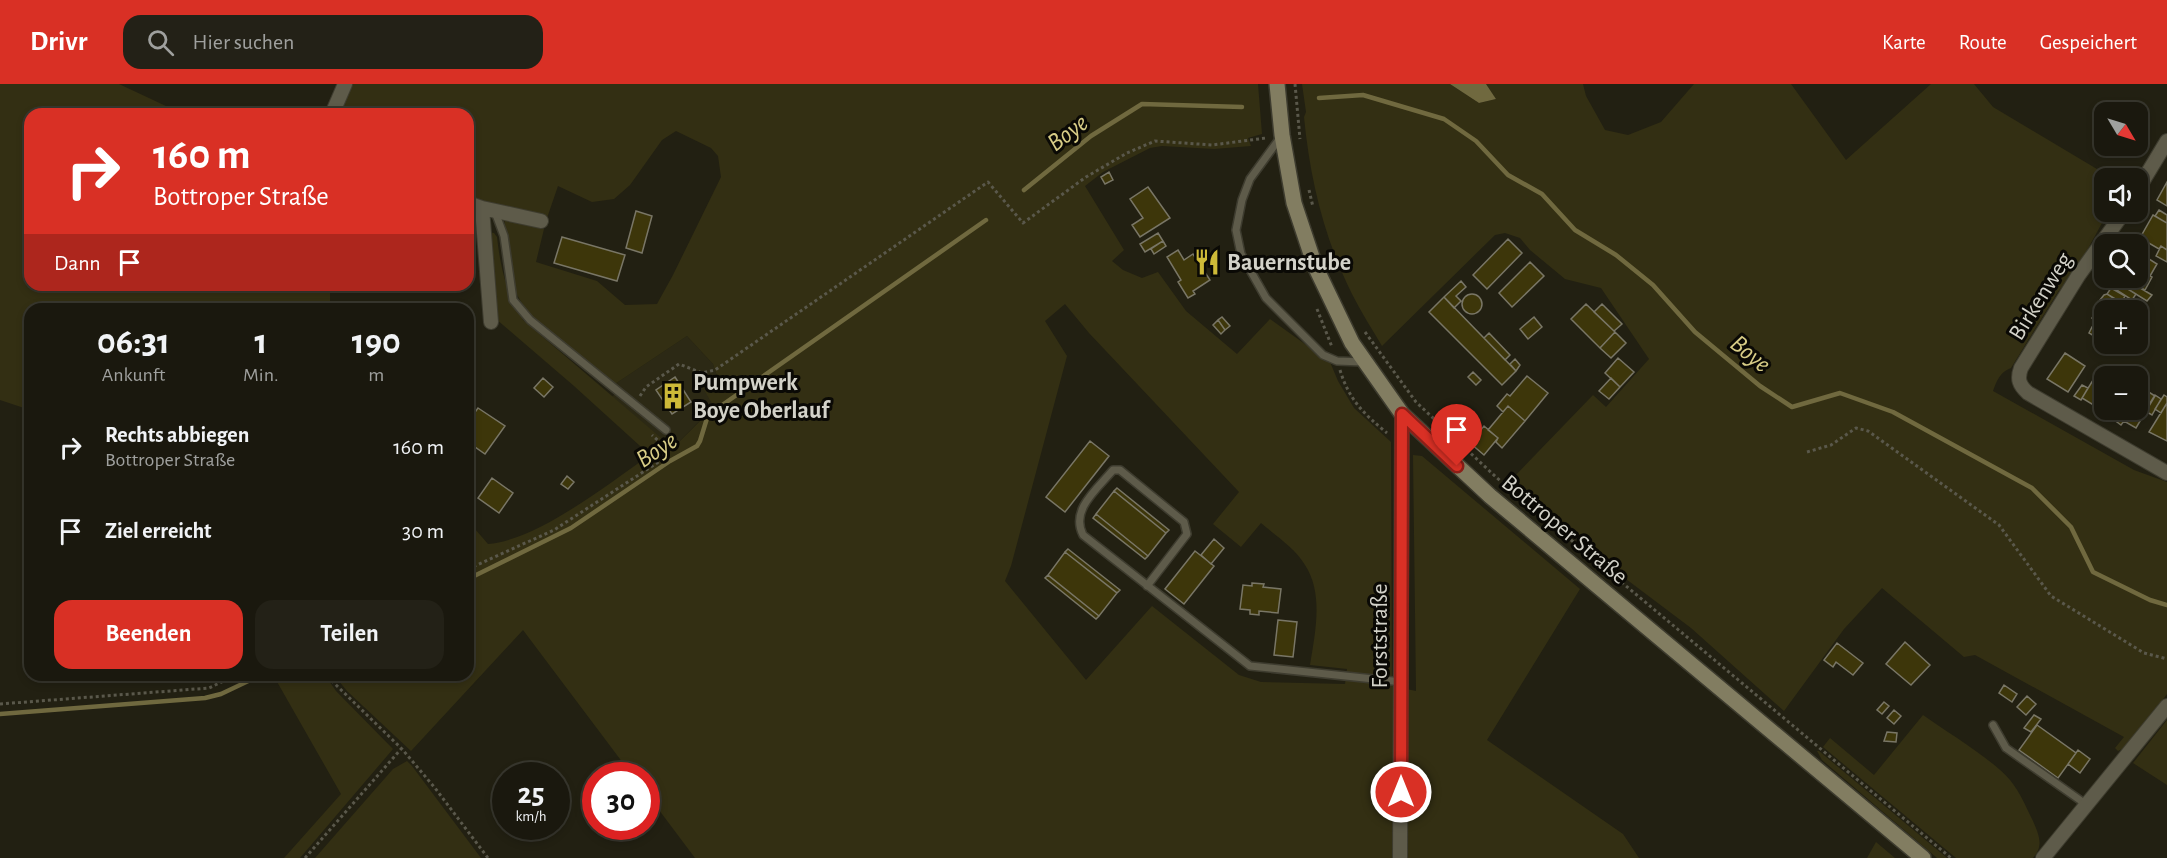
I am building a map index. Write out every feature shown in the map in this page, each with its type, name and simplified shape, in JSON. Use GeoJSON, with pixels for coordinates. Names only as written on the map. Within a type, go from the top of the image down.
{"type":"FeatureCollection","features":[{"type":"Feature","properties":{"kind":"main road","name":"Bottroper Straße"},"geometry":{"type":"LineString","coordinates":[[1277,84],[1282,135],[1294,203],[1315,267],[1352,343],[1402,414],[1490,496],[1923,858]]}},
{"type":"Feature","properties":{"kind":"street"},"geometry":{"type":"LineString","coordinates":[[335,108],[345,84]]}},
{"type":"Feature","properties":{"kind":"street"},"geometry":{"type":"LineString","coordinates":[[2148,172],[2167,141]]}},
{"type":"Feature","properties":{"kind":"street"},"geometry":{"type":"LineString","coordinates":[[474,205],[541,221]]}},
{"type":"Feature","properties":{"kind":"street"},"geometry":{"type":"LineString","coordinates":[[489,210],[490,322]]}},
{"type":"Feature","properties":{"kind":"street","name":"Birkenweg"},"geometry":{"type":"LineString","coordinates":[[2117,222],[2078,276],[2021,368],[2018,377],[2021,386],[2028,393],[2167,473]]}},
{"type":"Feature","properties":{"kind":"street","name":"Forststraße"},"geometry":{"type":"LineString","coordinates":[[1400,858],[1402,414]]}},
{"type":"Feature","properties":{"kind":"street"},"geometry":{"type":"LineString","coordinates":[[2043,858],[2167,705]]}},
{"type":"Feature","properties":{"kind":"lane"},"geometry":{"type":"LineString","coordinates":[[1282,135],[1250,179],[1242,200],[1236,230],[1241,254],[1266,298],[1323,355],[1337,361],[1366,362]]}},
{"type":"Feature","properties":{"kind":"lane"},"geometry":{"type":"LineString","coordinates":[[489,210],[504,236],[513,300],[530,320],[666,430]]}},
{"type":"Feature","properties":{"kind":"lane"},"geometry":{"type":"LineString","coordinates":[[1147,586],[1187,534],[1187,528],[1184,522],[1120,470],[1113,470],[1082,508],[1078,527],[1083,535],[1147,586],[1250,666],[1402,682]]}},
{"type":"Feature","properties":{"kind":"lane"},"geometry":{"type":"LineString","coordinates":[[1993,725],[2006,748],[2087,805]]}},
{"type":"Feature","properties":{"kind":"path"},"geometry":{"type":"LineString","coordinates":[[1295,84],[1300,145]]}},
{"type":"Feature","properties":{"kind":"path"},"geometry":{"type":"LineString","coordinates":[[634,404],[646,387],[679,364],[702,373],[716,370],[988,182],[1023,223],[1086,177],[1127,153],[1155,141],[1212,145],[1266,138]]}},
{"type":"Feature","properties":{"kind":"path"},"geometry":{"type":"LineString","coordinates":[[1308,187],[1313,209]]}},
{"type":"Feature","properties":{"kind":"path"},"geometry":{"type":"LineString","coordinates":[[1362,328],[1416,402],[1497,478],[1951,858]]}},
{"type":"Feature","properties":{"kind":"path"},"geometry":{"type":"LineString","coordinates":[[474,566],[554,530],[660,461],[665,452],[662,444],[644,428]]}},
{"type":"Feature","properties":{"kind":"path"},"geometry":{"type":"LineString","coordinates":[[1807,452],[1832,445],[1856,428],[1868,431],[1999,525],[2051,596],[2144,653],[2167,659]]}},
{"type":"Feature","properties":{"kind":"path"},"geometry":{"type":"LineString","coordinates":[[0,704],[209,688],[224,681]]}},
{"type":"Feature","properties":{"kind":"path"},"geometry":{"type":"LineString","coordinates":[[333,681],[402,749],[488,858]]}},
{"type":"Feature","properties":{"kind":"path"},"geometry":{"type":"LineString","coordinates":[[305,858],[402,749]]}},
{"type":"Feature","properties":{"kind":"shaded area"},"geometry":{"type":"Polygon","coordinates":[[[0,84],[119,84],[170,108],[24,108],[24,291],[330,291],[330,303],[24,303],[24,408],[0,400],[0,84]]]}},
{"type":"Feature","properties":{"kind":"shaded area"},"geometry":{"type":"Polygon","coordinates":[[[352,84],[1258,84],[1262,134],[1248,138],[1251,146],[1214,149],[1162,146],[1150,148],[1103,172],[1085,186],[1124,250],[1112,261],[1123,270],[1142,278],[1158,272],[1186,311],[1237,354],[1270,319],[1330,362],[1354,408],[1391,442],[1392,686],[1416,691],[1413,455],[1422,456],[1580,589],[1487,740],[1623,834],[1639,858],[695,858],[660,811],[660,762],[622,762],[523,630],[411,751],[339,681],[474,681],[474,528],[488,544],[508,540],[528,532],[572,509],[650,455],[496,319],[489,232],[494,233],[497,237],[505,280],[523,320],[673,448],[714,407],[703,388],[717,376],[713,364],[687,336],[615,384],[535,319],[524,307],[515,291],[504,218],[544,229],[536,262],[597,281],[625,305],[657,304],[721,177],[718,156],[711,148],[676,131],[662,140],[630,185],[614,199],[592,202],[558,186],[547,218],[474,199],[474,108],[342,108],[352,84]],[[1065,304],[1045,321],[1067,356],[1005,581],[1086,680],[1152,606],[1239,675],[1261,682],[1345,684],[1347,669],[1310,665],[1316,627],[1316,601],[1311,576],[1301,559],[1261,523],[1241,547],[1213,524],[1239,492],[1089,333],[1065,304]]]}},
{"type":"Feature","properties":{"kind":"shaded area"},"geometry":{"type":"Polygon","coordinates":[[[1302,84],[1450,84],[1479,103],[1496,99],[1486,84],[1583,84],[1586,96],[1605,130],[1628,135],[1661,122],[1694,84],[1791,84],[1846,160],[1931,84],[1974,84],[1993,107],[2095,168],[2094,222],[2103,222],[2078,267],[2058,292],[2011,368],[1999,377],[1993,391],[2134,470],[2167,482],[2167,694],[2128,746],[2118,751],[2115,748],[2124,737],[1975,655],[1964,657],[1882,588],[1844,629],[1784,711],[1691,628],[1618,573],[1510,481],[1593,395],[1606,407],[1649,359],[1601,288],[1565,279],[1530,250],[1520,238],[1505,233],[1495,235],[1382,346],[1352,294],[1326,230],[1310,163],[1304,117],[1306,112],[1302,84]]]}},
{"type":"Feature","properties":{"kind":"shaded area"},"geometry":{"type":"Polygon","coordinates":[[[1450,84],[1486,84],[1496,99],[1479,103],[1450,84]]]}},
{"type":"Feature","properties":{"kind":"shaded area"},"geometry":{"type":"Polygon","coordinates":[[[687,336],[713,364],[717,376],[714,406],[673,448],[612,397],[620,389],[615,384],[687,336]]]}},
{"type":"Feature","properties":{"kind":"shaded area"},"geometry":{"type":"Polygon","coordinates":[[[277,681],[329,681],[336,691],[393,749],[300,858],[284,858],[341,794],[277,681]]]}},
{"type":"Feature","properties":{"kind":"shaded area"},"geometry":{"type":"Polygon","coordinates":[[[1923,715],[1992,763],[2014,785],[2039,836],[2038,849],[2033,858],[1956,858],[1823,747],[1830,738],[1874,775],[1923,715]]]}},
{"type":"Feature","properties":{"kind":"shaded area"},"geometry":{"type":"Polygon","coordinates":[[[2167,720],[2167,785],[2133,763],[2167,720]]]}},
{"type":"Feature","properties":{"kind":"shaded area"},"geometry":{"type":"Polygon","coordinates":[[[1817,751],[1947,858],[1937,858],[1822,760],[1817,751]]]}},
{"type":"Feature","properties":{"kind":"shaded area"},"geometry":{"type":"Polygon","coordinates":[[[407,761],[481,858],[315,858],[393,769],[407,761]]]}},
{"type":"Feature","properties":{"kind":"shaded area"},"geometry":{"type":"Polygon","coordinates":[[[1876,842],[1895,858],[1867,858],[1876,842]]]}},
{"type":"Feature","properties":{"kind":"building"},"geometry":{"type":"Polygon","coordinates":[[[1109,172],[1113,180],[1105,184],[1101,177],[1109,172]]]}},
{"type":"Feature","properties":{"kind":"building"},"geometry":{"type":"Polygon","coordinates":[[[2167,182],[2167,206],[2157,200],[2167,182]]]}},
{"type":"Feature","properties":{"kind":"building"},"geometry":{"type":"Polygon","coordinates":[[[1148,187],[1170,218],[1140,237],[1132,225],[1143,218],[1130,199],[1148,187]]]}},
{"type":"Feature","properties":{"kind":"building"},"geometry":{"type":"Polygon","coordinates":[[[2159,210],[2167,215],[2167,223],[2155,216],[2159,210]]]}},
{"type":"Feature","properties":{"kind":"building"},"geometry":{"type":"Polygon","coordinates":[[[636,211],[652,216],[642,253],[626,248],[636,211]]]}},
{"type":"Feature","properties":{"kind":"building"},"geometry":{"type":"Polygon","coordinates":[[[2153,215],[2167,223],[2167,250],[2161,246],[2159,249],[2148,243],[2148,234],[2142,234],[2153,215]]]}},
{"type":"Feature","properties":{"kind":"building"},"geometry":{"type":"Polygon","coordinates":[[[1158,233],[1163,241],[1145,252],[1140,244],[1158,233]]]}},
{"type":"Feature","properties":{"kind":"building"},"geometry":{"type":"Polygon","coordinates":[[[562,237],[625,255],[617,281],[554,263],[562,237]]]}},
{"type":"Feature","properties":{"kind":"building"},"geometry":{"type":"Polygon","coordinates":[[[1508,239],[1522,253],[1487,289],[1473,275],[1508,239]]]}},
{"type":"Feature","properties":{"kind":"building"},"geometry":{"type":"Polygon","coordinates":[[[1163,241],[1166,246],[1154,254],[1151,249],[1163,241]]]}},
{"type":"Feature","properties":{"kind":"building"},"geometry":{"type":"Polygon","coordinates":[[[2161,246],[2167,250],[2167,262],[2156,256],[2161,246]]]}},
{"type":"Feature","properties":{"kind":"building"},"geometry":{"type":"Polygon","coordinates":[[[1178,250],[1184,260],[1193,254],[1210,280],[1193,291],[1195,294],[1188,298],[1178,282],[1181,280],[1167,257],[1178,250]]]}},
{"type":"Feature","properties":{"kind":"building"},"geometry":{"type":"Polygon","coordinates":[[[2148,258],[2157,264],[2150,276],[2152,277],[2148,284],[2148,258]]]}},
{"type":"Feature","properties":{"kind":"building"},"geometry":{"type":"Polygon","coordinates":[[[1530,262],[1544,276],[1512,307],[1499,293],[1530,262]]]}},
{"type":"Feature","properties":{"kind":"building"},"geometry":{"type":"Polygon","coordinates":[[[1461,281],[1466,287],[1456,296],[1461,301],[1454,308],[1444,297],[1461,281]]]}},
{"type":"Feature","properties":{"kind":"building"},"geometry":{"type":"Polygon","coordinates":[[[2111,288],[2125,296],[2123,300],[2116,300],[2107,294],[2111,288]]]}},
{"type":"Feature","properties":{"kind":"building"},"geometry":{"type":"Polygon","coordinates":[[[2126,288],[2140,288],[2152,295],[2145,300],[2126,288]]]}},
{"type":"Feature","properties":{"kind":"building"},"geometry":{"type":"Polygon","coordinates":[[[2126,288],[2136,294],[2132,300],[2115,289],[2126,288]]]}},
{"type":"Feature","properties":{"kind":"building"},"geometry":{"type":"Polygon","coordinates":[[[1472,294],[1479,297],[1482,304],[1479,311],[1472,314],[1465,311],[1462,304],[1465,297],[1472,294]]]}},
{"type":"Feature","properties":{"kind":"building"},"geometry":{"type":"Polygon","coordinates":[[[2107,294],[2117,300],[2100,300],[2107,294]]]}},
{"type":"Feature","properties":{"kind":"building"},"geometry":{"type":"Polygon","coordinates":[[[1444,297],[1516,371],[1502,385],[1429,312],[1444,297]]]}},
{"type":"Feature","properties":{"kind":"building"},"geometry":{"type":"Polygon","coordinates":[[[1586,304],[1615,332],[1600,348],[1571,319],[1586,304]]]}},
{"type":"Feature","properties":{"kind":"building"},"geometry":{"type":"Polygon","coordinates":[[[1602,304],[1622,324],[1614,331],[1594,312],[1602,304]]]}},
{"type":"Feature","properties":{"kind":"building"},"geometry":{"type":"Polygon","coordinates":[[[1222,317],[1230,326],[1225,330],[1218,320],[1222,317]]]}},
{"type":"Feature","properties":{"kind":"building"},"geometry":{"type":"Polygon","coordinates":[[[1534,317],[1542,327],[1528,339],[1520,329],[1534,317]]]}},
{"type":"Feature","properties":{"kind":"building"},"geometry":{"type":"Polygon","coordinates":[[[1218,320],[1225,330],[1221,334],[1213,325],[1218,320]]]}},
{"type":"Feature","properties":{"kind":"building"},"geometry":{"type":"Polygon","coordinates":[[[2092,327],[2094,328],[2094,336],[2089,333],[2092,327]]]}},
{"type":"Feature","properties":{"kind":"building"},"geometry":{"type":"Polygon","coordinates":[[[1615,332],[1626,343],[1611,358],[1600,348],[1615,332]]]}},
{"type":"Feature","properties":{"kind":"building"},"geometry":{"type":"Polygon","coordinates":[[[1489,333],[1510,355],[1505,360],[1484,338],[1489,333]]]}},
{"type":"Feature","properties":{"kind":"building"},"geometry":{"type":"Polygon","coordinates":[[[2065,353],[2085,366],[2068,392],[2047,379],[2065,353]]]}},
{"type":"Feature","properties":{"kind":"building"},"geometry":{"type":"Polygon","coordinates":[[[1618,358],[1634,372],[1620,387],[1605,373],[1618,358]]]}},
{"type":"Feature","properties":{"kind":"building"},"geometry":{"type":"Polygon","coordinates":[[[1515,359],[1520,365],[1516,371],[1510,364],[1515,359]]]}},
{"type":"Feature","properties":{"kind":"building"},"geometry":{"type":"Polygon","coordinates":[[[1473,372],[1481,380],[1476,385],[1468,377],[1473,372]]]}},
{"type":"Feature","properties":{"kind":"building"},"geometry":{"type":"Polygon","coordinates":[[[1527,376],[1548,393],[1525,421],[1508,406],[1503,412],[1497,406],[1507,394],[1510,396],[1527,376]]]}},
{"type":"Feature","properties":{"kind":"building","name":"Pumpwerk Boye Oberlauf"},"geometry":{"type":"Polygon","coordinates":[[[675,377],[691,402],[672,414],[656,390],[675,377]]]}},
{"type":"Feature","properties":{"kind":"building"},"geometry":{"type":"Polygon","coordinates":[[[543,378],[553,387],[544,397],[534,388],[543,378]]]}},
{"type":"Feature","properties":{"kind":"building"},"geometry":{"type":"Polygon","coordinates":[[[1611,378],[1620,387],[1609,399],[1599,391],[1611,378]]]}},
{"type":"Feature","properties":{"kind":"building"},"geometry":{"type":"Polygon","coordinates":[[[2094,378],[2094,405],[2082,398],[2094,378]]]}},
{"type":"Feature","properties":{"kind":"building"},"geometry":{"type":"Polygon","coordinates":[[[2082,385],[2088,388],[2081,400],[2074,396],[2082,385]]]}},
{"type":"Feature","properties":{"kind":"building"},"geometry":{"type":"Polygon","coordinates":[[[2148,392],[2155,396],[2148,408],[2148,392]]]}},
{"type":"Feature","properties":{"kind":"building"},"geometry":{"type":"Polygon","coordinates":[[[2155,395],[2161,399],[2152,415],[2148,413],[2148,406],[2155,395]]]}},
{"type":"Feature","properties":{"kind":"building"},"geometry":{"type":"Polygon","coordinates":[[[2164,395],[2167,397],[2167,403],[2161,413],[2155,409],[2164,395]]]}},
{"type":"Feature","properties":{"kind":"building"},"geometry":{"type":"Polygon","coordinates":[[[2167,403],[2167,441],[2149,432],[2167,403]]]}},
{"type":"Feature","properties":{"kind":"building"},"geometry":{"type":"Polygon","coordinates":[[[1508,406],[1525,421],[1502,448],[1496,442],[1498,438],[1488,430],[1508,406]]]}},
{"type":"Feature","properties":{"kind":"building"},"geometry":{"type":"Polygon","coordinates":[[[478,408],[505,426],[485,454],[474,446],[474,414],[478,408]]]}},
{"type":"Feature","properties":{"kind":"building"},"geometry":{"type":"Polygon","coordinates":[[[2114,420],[2141,420],[2136,428],[2124,421],[2121,425],[2114,420]]]}},
{"type":"Feature","properties":{"kind":"building"},"geometry":{"type":"Polygon","coordinates":[[[1484,426],[1498,438],[1484,455],[1470,443],[1484,426]]]}},
{"type":"Feature","properties":{"kind":"building"},"geometry":{"type":"Polygon","coordinates":[[[1090,441],[1109,456],[1065,512],[1046,497],[1090,441]]]}},
{"type":"Feature","properties":{"kind":"building"},"geometry":{"type":"Polygon","coordinates":[[[567,476],[574,482],[568,489],[561,484],[567,476]]]}},
{"type":"Feature","properties":{"kind":"building"},"geometry":{"type":"Polygon","coordinates":[[[492,478],[513,493],[499,513],[478,498],[492,478]]]}},
{"type":"Feature","properties":{"kind":"building"},"geometry":{"type":"Polygon","coordinates":[[[1117,488],[1169,530],[1166,533],[1114,491],[1117,488]]]}},
{"type":"Feature","properties":{"kind":"building"},"geometry":{"type":"Polygon","coordinates":[[[1114,491],[1166,533],[1148,556],[1096,514],[1114,491]]]}},
{"type":"Feature","properties":{"kind":"building"},"geometry":{"type":"Polygon","coordinates":[[[1096,514],[1148,556],[1145,559],[1093,518],[1096,514]]]}},
{"type":"Feature","properties":{"kind":"building"},"geometry":{"type":"Polygon","coordinates":[[[1214,539],[1224,548],[1211,564],[1201,555],[1214,539]]]}},
{"type":"Feature","properties":{"kind":"building"},"geometry":{"type":"Polygon","coordinates":[[[1068,549],[1120,590],[1117,593],[1065,552],[1068,549]]]}},
{"type":"Feature","properties":{"kind":"building"},"geometry":{"type":"Polygon","coordinates":[[[1195,551],[1214,566],[1184,604],[1165,589],[1195,551]]]}},
{"type":"Feature","properties":{"kind":"building"},"geometry":{"type":"Polygon","coordinates":[[[1065,552],[1117,593],[1099,616],[1048,575],[1065,552]]]}},
{"type":"Feature","properties":{"kind":"building"},"geometry":{"type":"Polygon","coordinates":[[[1048,575],[1099,616],[1096,619],[1045,578],[1048,575]]]}},
{"type":"Feature","properties":{"kind":"building"},"geometry":{"type":"Polygon","coordinates":[[[1252,583],[1281,589],[1278,613],[1259,611],[1259,615],[1250,614],[1250,610],[1240,609],[1243,585],[1252,586],[1252,583]]]}},
{"type":"Feature","properties":{"kind":"building"},"geometry":{"type":"Polygon","coordinates":[[[1278,620],[1297,622],[1293,657],[1274,655],[1278,620]]]}},
{"type":"Feature","properties":{"kind":"building"},"geometry":{"type":"Polygon","coordinates":[[[1905,642],[1930,665],[1911,685],[1886,664],[1905,642]]]}},
{"type":"Feature","properties":{"kind":"building"},"geometry":{"type":"Polygon","coordinates":[[[1837,643],[1863,663],[1853,675],[1836,662],[1833,667],[1824,660],[1837,643]]]}},
{"type":"Feature","properties":{"kind":"building"},"geometry":{"type":"Polygon","coordinates":[[[2004,685],[2017,694],[2012,702],[1999,693],[2004,685]]]}},
{"type":"Feature","properties":{"kind":"building"},"geometry":{"type":"Polygon","coordinates":[[[2027,696],[2036,704],[2026,715],[2017,707],[2027,696]]]}},
{"type":"Feature","properties":{"kind":"building"},"geometry":{"type":"Polygon","coordinates":[[[1884,702],[1889,706],[1882,714],[1877,710],[1884,702]]]}},
{"type":"Feature","properties":{"kind":"building"},"geometry":{"type":"Polygon","coordinates":[[[1894,710],[1901,716],[1894,724],[1887,718],[1894,710]]]}},
{"type":"Feature","properties":{"kind":"building"},"geometry":{"type":"Polygon","coordinates":[[[2034,715],[2041,719],[2031,732],[2024,728],[2034,715]]]}},
{"type":"Feature","properties":{"kind":"building"},"geometry":{"type":"Polygon","coordinates":[[[2037,725],[2076,753],[2058,778],[2019,750],[2037,725]]]}},
{"type":"Feature","properties":{"kind":"building"},"geometry":{"type":"Polygon","coordinates":[[[1887,732],[1897,733],[1896,742],[1884,741],[1887,732]]]}},
{"type":"Feature","properties":{"kind":"building"},"geometry":{"type":"Polygon","coordinates":[[[2078,750],[2090,759],[2080,773],[2068,764],[2078,750]]]}},
{"type":"Feature","properties":{"kind":"waterway","name":"Boye"},"geometry":{"type":"LineString","coordinates":[[1319,98],[1363,95],[1444,119],[1476,141],[1508,175],[1542,194],[1575,230],[1616,255],[1653,285],[1695,332],[1760,386],[1792,407],[1840,393],[1893,412],[2032,488],[2071,527],[2093,572],[2150,600],[2167,605]]}},
{"type":"Feature","properties":{"kind":"waterway","name":"Boye"},"geometry":{"type":"LineString","coordinates":[[1024,190],[1091,136],[1142,104],[1242,107]]}},
{"type":"Feature","properties":{"kind":"waterway","name":"Boye"},"geometry":{"type":"LineString","coordinates":[[474,576],[571,528],[670,461],[697,446],[708,415],[986,220]]}},
{"type":"Feature","properties":{"kind":"waterway","name":"Boye"},"geometry":{"type":"LineString","coordinates":[[0,714],[205,698],[221,694],[248,681]]}},
{"type":"Feature","properties":{"kind":"place","name":"Bauernstube"},"geometry":{"type":"Point","coordinates":[1207,262]}},
{"type":"Feature","properties":{"kind":"place","name":"Pumpwerk Boye Oberlauf"},"geometry":{"type":"Point","coordinates":[673,396]}},
{"type":"Feature","properties":{"kind":"route"},"geometry":{"type":"LineString","coordinates":[[1401,792],[1402,414],[1457,466]]}}]}
